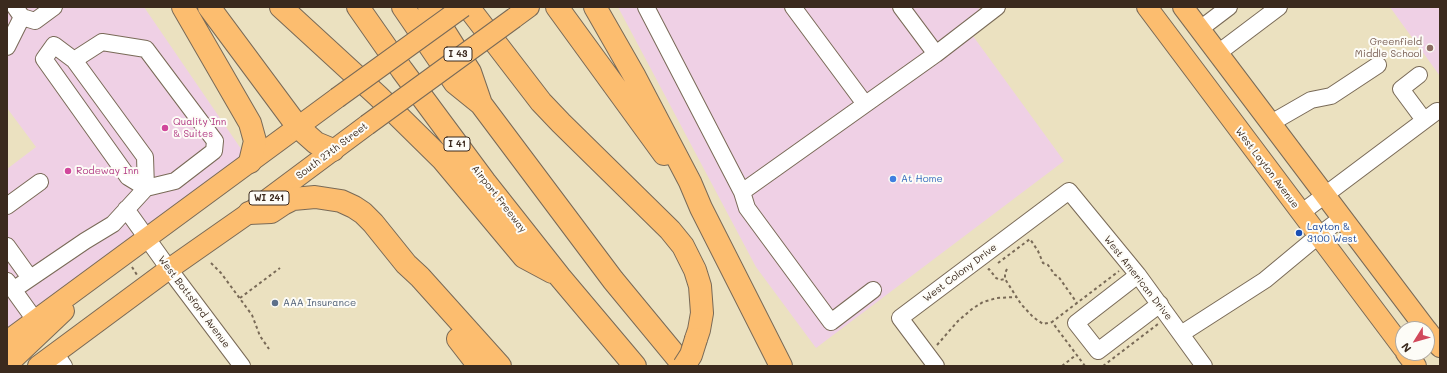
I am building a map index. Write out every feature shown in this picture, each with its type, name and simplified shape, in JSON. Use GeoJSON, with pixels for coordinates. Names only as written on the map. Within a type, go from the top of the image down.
{"type":"FeatureCollection","features":[{"type":"Feature","properties":{"kind":"highway"},"geometry":{"type":"LineString","coordinates":[[183,7],[250,123],[255,141],[250,162]]}},
{"type":"Feature","properties":{"kind":"highway"},"geometry":{"type":"LineString","coordinates":[[209,7],[298,127],[316,143],[334,150]]}},
{"type":"Feature","properties":{"kind":"highway"},"geometry":{"type":"LineString","coordinates":[[281,7],[378,96],[443,160],[524,257],[560,277]]}},
{"type":"Feature","properties":{"kind":"highway","name":"Airport Freeway"},"geometry":{"type":"LineString","coordinates":[[358,7],[402,70],[485,182],[560,277],[634,366]]}},
{"type":"Feature","properties":{"kind":"highway"},"geometry":{"type":"LineString","coordinates":[[403,7],[455,83],[481,104],[613,280],[684,366],[691,355],[699,330],[702,313],[700,286],[695,270],[683,246],[670,230],[541,102],[468,7]]}},
{"type":"Feature","properties":{"kind":"highway","name":"I 43"},"geometry":{"type":"LineString","coordinates":[[429,7],[470,72],[481,104]]}},
{"type":"Feature","properties":{"kind":"highway"},"geometry":{"type":"LineString","coordinates":[[557,7],[667,158],[701,208]]}},
{"type":"Feature","properties":{"kind":"highway"},"geometry":{"type":"LineString","coordinates":[[595,7],[636,77],[781,366]]}},
{"type":"Feature","properties":{"kind":"highway"},"geometry":{"type":"LineString","coordinates":[[249,213],[271,212],[282,204],[293,199],[315,197],[341,202],[363,213],[406,264],[420,277],[500,366]]}},
{"type":"Feature","properties":{"kind":"highway"},"geometry":{"type":"LineString","coordinates":[[406,264],[415,281],[479,366]]}},
{"type":"Feature","properties":{"kind":"main road"},"geometry":{"type":"LineString","coordinates":[[7,365],[123,262],[146,237],[463,7]]}},
{"type":"Feature","properties":{"kind":"main road","name":"West Layton Avenue"},"geometry":{"type":"LineString","coordinates":[[1147,7],[1395,337]]}},
{"type":"Feature","properties":{"kind":"main road"},"geometry":{"type":"LineString","coordinates":[[1183,7],[1419,321]]}},
{"type":"Feature","properties":{"kind":"main road","name":"South 27th Street"},"geometry":{"type":"LineString","coordinates":[[38,366],[60,360],[169,269],[249,213],[521,12]]}},
{"type":"Feature","properties":{"kind":"main road"},"geometry":{"type":"LineString","coordinates":[[7,341],[35,320],[123,262]]}},
{"type":"Feature","properties":{"kind":"street"},"geometry":{"type":"LineString","coordinates":[[7,48],[18,12],[34,21],[54,7]]}},
{"type":"Feature","properties":{"kind":"street"},"geometry":{"type":"LineString","coordinates":[[646,7],[742,192],[747,208],[831,322],[873,290]]}},
{"type":"Feature","properties":{"kind":"street"},"geometry":{"type":"LineString","coordinates":[[793,7],[865,104]]}},
{"type":"Feature","properties":{"kind":"street"},"geometry":{"type":"LineString","coordinates":[[901,7],[936,54]]}},
{"type":"Feature","properties":{"kind":"street"},"geometry":{"type":"LineString","coordinates":[[742,192],[936,54],[997,7]]}},
{"type":"Feature","properties":{"kind":"street"},"geometry":{"type":"LineString","coordinates":[[1200,29],[1229,7]]}},
{"type":"Feature","properties":{"kind":"street"},"geometry":{"type":"LineString","coordinates":[[1218,53],[1279,7]]}},
{"type":"Feature","properties":{"kind":"street"},"geometry":{"type":"LineString","coordinates":[[35,320],[10,286],[30,278],[113,224],[146,188],[175,181],[214,150],[215,141],[146,49],[102,42],[74,60]]}},
{"type":"Feature","properties":{"kind":"street"},"geometry":{"type":"LineString","coordinates":[[54,45],[74,60],[146,157],[146,188],[128,177],[44,59],[54,45]]}},
{"type":"Feature","properties":{"kind":"street"},"geometry":{"type":"LineString","coordinates":[[1271,123],[1311,100],[1331,96],[1378,65]]}},
{"type":"Feature","properties":{"kind":"street"},"geometry":{"type":"LineString","coordinates":[[1301,213],[1430,116],[1401,89],[1419,75]]}},
{"type":"Feature","properties":{"kind":"street"},"geometry":{"type":"LineString","coordinates":[[7,206],[40,182]]}},
{"type":"Feature","properties":{"kind":"street","name":"West American Drive"},"geometry":{"type":"LineString","coordinates":[[1069,191],[1138,275],[1204,366]]}},
{"type":"Feature","properties":{"kind":"street","name":"West Colony Drive"},"geometry":{"type":"LineString","coordinates":[[932,360],[900,318],[1069,191]]}},
{"type":"Feature","properties":{"kind":"street","name":"West Bottsford Avenue"},"geometry":{"type":"LineString","coordinates":[[126,209],[242,366]]}},
{"type":"Feature","properties":{"kind":"street"},"geometry":{"type":"LineString","coordinates":[[1181,334],[1265,280],[1342,218]]}},
{"type":"Feature","properties":{"kind":"street"},"geometry":{"type":"LineString","coordinates":[[7,246],[30,278]]}},
{"type":"Feature","properties":{"kind":"street"},"geometry":{"type":"LineString","coordinates":[[1138,275],[1076,323],[1098,351],[1164,310]]}},
{"type":"Feature","properties":{"kind":"path"},"geometry":{"type":"LineString","coordinates":[[998,263],[1030,239],[1038,251],[1043,263],[1048,265],[1058,276],[1077,303]]}},
{"type":"Feature","properties":{"kind":"path"},"geometry":{"type":"LineString","coordinates":[[123,262],[139,277]]}},
{"type":"Feature","properties":{"kind":"path"},"geometry":{"type":"LineString","coordinates":[[211,263],[252,315],[260,336],[269,349]]}},
{"type":"Feature","properties":{"kind":"path"},"geometry":{"type":"LineString","coordinates":[[240,298],[280,268]]}},
{"type":"Feature","properties":{"kind":"path"},"geometry":{"type":"LineString","coordinates":[[983,274],[989,269],[996,278],[1000,280],[1005,279]]}},
{"type":"Feature","properties":{"kind":"path"},"geometry":{"type":"LineString","coordinates":[[1007,269],[1005,279],[1027,311],[1043,324],[1052,322]]}},
{"type":"Feature","properties":{"kind":"path"},"geometry":{"type":"LineString","coordinates":[[932,360],[958,321],[972,309],[990,299],[1016,297]]}},
{"type":"Feature","properties":{"kind":"path"},"geometry":{"type":"LineString","coordinates":[[1103,366],[1164,310]]}},
{"type":"Feature","properties":{"kind":"path"},"geometry":{"type":"LineString","coordinates":[[1062,366],[1076,355]]}},
{"type":"Feature","properties":{"kind":"shaded area"},"geometry":{"type":"Polygon","coordinates":[[[7,7],[144,7],[250,162],[7,341],[7,169],[36,147],[7,108],[7,7]]]}},
{"type":"Feature","properties":{"kind":"shaded area"},"geometry":{"type":"Polygon","coordinates":[[[618,7],[978,7],[985,16],[969,28],[973,36],[1064,161],[816,348],[756,267],[618,7]]]}},
{"type":"Feature","properties":{"kind":"shaded area","name":"Greenfield Middle School"},"geometry":{"type":"Polygon","coordinates":[[[1390,7],[1440,7],[1440,76],[1400,21],[1390,7]]]}},
{"type":"Feature","properties":{"kind":"place","name":"Greenfield Middle School"},"geometry":{"type":"Point","coordinates":[1430,48]}},
{"type":"Feature","properties":{"kind":"place","name":"Quality Inn & Suites"},"geometry":{"type":"Point","coordinates":[165,128]}},
{"type":"Feature","properties":{"kind":"place","name":"Rodeway Inn"},"geometry":{"type":"Point","coordinates":[68,171]}},
{"type":"Feature","properties":{"kind":"place","name":"At Home"},"geometry":{"type":"Point","coordinates":[893,179]}},
{"type":"Feature","properties":{"kind":"place","name":"Layton & 3100 West"},"geometry":{"type":"Point","coordinates":[1299,233]}},
{"type":"Feature","properties":{"kind":"place","name":"AAA Insurance"},"geometry":{"type":"Point","coordinates":[275,303]}}]}
